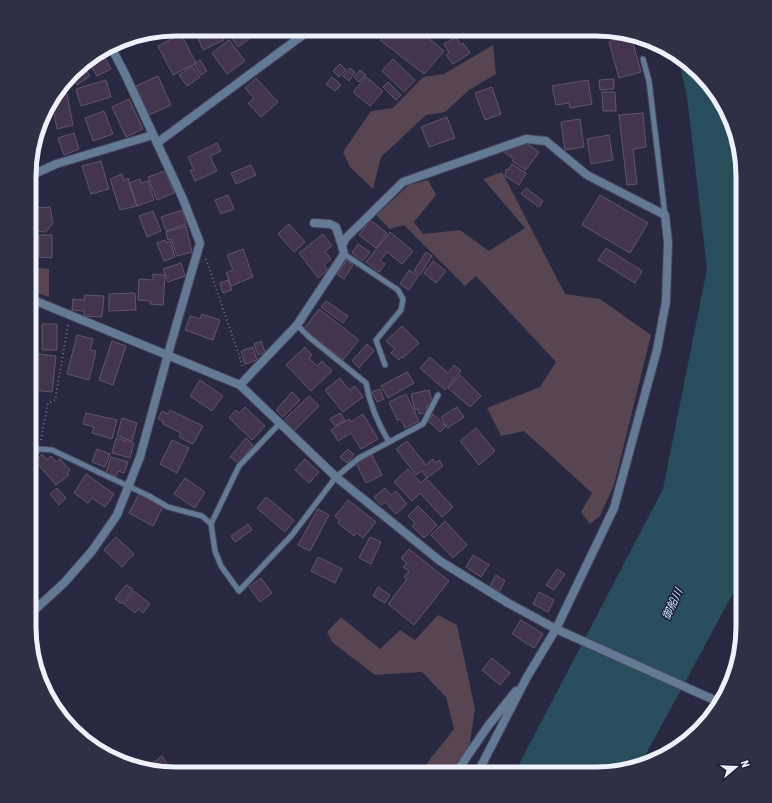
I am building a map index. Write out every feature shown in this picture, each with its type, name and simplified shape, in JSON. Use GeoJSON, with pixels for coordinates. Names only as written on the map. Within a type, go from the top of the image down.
{"type":"FeatureCollection","features":[{"type":"Feature","properties":{"kind":"street"},"geometry":{"type":"LineString","coordinates":[[157,143],[302,36]]}},
{"type":"Feature","properties":{"kind":"street"},"geometry":{"type":"LineString","coordinates":[[36,609],[64,583],[92,551],[117,515],[140,456],[200,243],[183,200],[113,51]]}},
{"type":"Feature","properties":{"kind":"street"},"geometry":{"type":"LineString","coordinates":[[36,173],[56,164],[153,135]]}},
{"type":"Feature","properties":{"kind":"street"},"geometry":{"type":"LineString","coordinates":[[342,246],[345,239],[403,182],[526,139],[546,141],[587,175],[665,215],[668,242],[666,301],[657,350],[614,508],[556,629],[527,677],[481,767]]}},
{"type":"Feature","properties":{"kind":"street"},"geometry":{"type":"LineString","coordinates":[[240,385],[297,325],[344,254],[336,227],[330,224],[314,222]]}},
{"type":"Feature","properties":{"kind":"street"},"geometry":{"type":"LineString","coordinates":[[36,301],[168,354],[240,385],[336,477],[440,561],[508,603],[556,629],[715,700]]}},
{"type":"Feature","properties":{"kind":"street"},"geometry":{"type":"LineString","coordinates":[[460,767],[488,726],[527,677]]}},
{"type":"Feature","properties":{"kind":"lane"},"geometry":{"type":"LineString","coordinates":[[643,59],[649,81],[665,215]]}},
{"type":"Feature","properties":{"kind":"lane"},"geometry":{"type":"LineString","coordinates":[[344,254],[398,290],[403,299],[401,310],[376,340],[385,365]]}},
{"type":"Feature","properties":{"kind":"lane"},"geometry":{"type":"LineString","coordinates":[[297,325],[309,337],[366,383],[368,398],[376,420],[389,442]]}},
{"type":"Feature","properties":{"kind":"lane"},"geometry":{"type":"LineString","coordinates":[[280,423],[239,466],[211,524],[215,551],[221,566],[239,591],[292,535],[336,477],[359,458],[423,424],[438,395]]}},
{"type":"Feature","properties":{"kind":"lane"},"geometry":{"type":"LineString","coordinates":[[36,452],[39,449],[52,450],[168,507],[202,516],[211,524]]}},
{"type":"Feature","properties":{"kind":"path"},"geometry":{"type":"LineString","coordinates":[[200,243],[218,290],[247,377]]}},
{"type":"Feature","properties":{"kind":"path"},"geometry":{"type":"LineString","coordinates":[[39,449],[48,403],[55,400],[70,314]]}},
{"type":"Feature","properties":{"kind":"shaded area"},"geometry":{"type":"Polygon","coordinates":[[[493,45],[496,74],[469,90],[445,112],[426,115],[381,157],[373,189],[350,167],[343,152],[371,111],[393,108],[423,77],[444,74],[493,45]]]}},
{"type":"Feature","properties":{"kind":"shaded area"},"geometry":{"type":"Polygon","coordinates":[[[502,172],[565,294],[600,299],[651,335],[614,485],[600,516],[590,524],[581,512],[592,493],[524,431],[501,436],[487,408],[540,387],[556,362],[476,276],[465,286],[404,225],[390,229],[376,215],[409,185],[428,180],[436,195],[414,222],[423,234],[460,230],[489,251],[525,228],[483,179],[502,172]]]}},
{"type":"Feature","properties":{"kind":"shaded area"},"geometry":{"type":"Polygon","coordinates":[[[36,268],[49,269],[49,297],[36,293],[36,268]]]}},
{"type":"Feature","properties":{"kind":"shaded area"},"geometry":{"type":"Polygon","coordinates":[[[438,615],[457,625],[475,709],[466,767],[427,767],[428,762],[454,729],[446,697],[422,672],[375,675],[332,642],[327,632],[341,617],[380,649],[400,630],[415,640],[438,615]]]}},
{"type":"Feature","properties":{"kind":"water","name":"御船川"},"geometry":{"type":"Polygon","coordinates":[[[680,65],[701,84],[722,114],[729,131],[736,167],[736,588],[643,759],[605,767],[518,767],[663,489],[707,269],[687,96],[680,65]]]}},
{"type":"Feature","properties":{"kind":"building"},"geometry":{"type":"Polygon","coordinates":[[[177,36],[182,36],[196,63],[173,75],[158,46],[177,36]]]}},
{"type":"Feature","properties":{"kind":"building"},"geometry":{"type":"Polygon","coordinates":[[[197,36],[223,36],[224,40],[203,50],[197,36]]]}},
{"type":"Feature","properties":{"kind":"building"},"geometry":{"type":"Polygon","coordinates":[[[230,36],[249,36],[250,38],[238,47],[230,36]]]}},
{"type":"Feature","properties":{"kind":"building"},"geometry":{"type":"Polygon","coordinates":[[[384,36],[426,36],[444,51],[424,74],[380,40],[384,36]]]}},
{"type":"Feature","properties":{"kind":"building"},"geometry":{"type":"Polygon","coordinates":[[[456,37],[461,45],[463,43],[470,53],[453,64],[446,55],[449,53],[444,44],[456,37]]]}},
{"type":"Feature","properties":{"kind":"building"},"geometry":{"type":"Polygon","coordinates":[[[621,39],[632,41],[641,72],[619,78],[609,42],[621,39]]]}},
{"type":"Feature","properties":{"kind":"building"},"geometry":{"type":"Polygon","coordinates":[[[229,40],[245,61],[227,74],[212,53],[229,40]]]}},
{"type":"Feature","properties":{"kind":"building"},"geometry":{"type":"Polygon","coordinates":[[[104,56],[111,69],[97,76],[91,65],[104,56]]]}},
{"type":"Feature","properties":{"kind":"building"},"geometry":{"type":"Polygon","coordinates":[[[393,59],[415,80],[404,92],[382,71],[393,59]]]}},
{"type":"Feature","properties":{"kind":"building"},"geometry":{"type":"Polygon","coordinates":[[[200,60],[207,71],[201,75],[194,64],[200,60]]]}},
{"type":"Feature","properties":{"kind":"building"},"geometry":{"type":"Polygon","coordinates":[[[340,64],[346,70],[339,77],[333,71],[340,64]]]}},
{"type":"Feature","properties":{"kind":"building"},"geometry":{"type":"Polygon","coordinates":[[[192,66],[200,77],[187,86],[179,75],[192,66]]]}},
{"type":"Feature","properties":{"kind":"building"},"geometry":{"type":"Polygon","coordinates":[[[350,68],[355,72],[349,81],[343,76],[350,68]]]}},
{"type":"Feature","properties":{"kind":"building"},"geometry":{"type":"Polygon","coordinates":[[[86,70],[90,76],[77,85],[74,81],[86,70]]]}},
{"type":"Feature","properties":{"kind":"building"},"geometry":{"type":"Polygon","coordinates":[[[360,70],[366,75],[359,82],[354,77],[360,70]]]}},
{"type":"Feature","properties":{"kind":"building"},"geometry":{"type":"Polygon","coordinates":[[[158,76],[171,105],[149,115],[136,86],[158,76]]]}},
{"type":"Feature","properties":{"kind":"building"},"geometry":{"type":"Polygon","coordinates":[[[332,77],[341,85],[335,91],[326,84],[332,77]]]}},
{"type":"Feature","properties":{"kind":"building"},"geometry":{"type":"Polygon","coordinates":[[[366,77],[383,91],[370,106],[353,92],[366,77]]]}},
{"type":"Feature","properties":{"kind":"building"},"geometry":{"type":"Polygon","coordinates":[[[256,78],[278,102],[261,117],[248,103],[254,98],[245,88],[256,78]]]}},
{"type":"Feature","properties":{"kind":"building"},"geometry":{"type":"Polygon","coordinates":[[[614,79],[614,89],[600,90],[599,80],[614,79]]]}},
{"type":"Feature","properties":{"kind":"building"},"geometry":{"type":"Polygon","coordinates":[[[106,80],[111,97],[81,106],[76,89],[106,80]]]}},
{"type":"Feature","properties":{"kind":"building"},"geometry":{"type":"Polygon","coordinates":[[[588,80],[592,104],[570,108],[569,103],[556,105],[552,86],[588,80]]]}},
{"type":"Feature","properties":{"kind":"building"},"geometry":{"type":"Polygon","coordinates":[[[388,82],[401,95],[396,100],[383,87],[388,82]]]}},
{"type":"Feature","properties":{"kind":"building"},"geometry":{"type":"Polygon","coordinates":[[[492,87],[501,114],[485,120],[475,93],[492,87]]]}},
{"type":"Feature","properties":{"kind":"building"},"geometry":{"type":"Polygon","coordinates":[[[602,92],[615,92],[616,111],[603,111],[602,92]]]}},
{"type":"Feature","properties":{"kind":"building"},"geometry":{"type":"Polygon","coordinates":[[[67,94],[73,125],[57,129],[53,110],[62,95],[67,94]]]}},
{"type":"Feature","properties":{"kind":"building"},"geometry":{"type":"Polygon","coordinates":[[[129,99],[143,129],[126,137],[112,107],[129,99]]]}},
{"type":"Feature","properties":{"kind":"building"},"geometry":{"type":"Polygon","coordinates":[[[104,111],[113,134],[93,141],[85,118],[104,111]]]}},
{"type":"Feature","properties":{"kind":"building"},"geometry":{"type":"Polygon","coordinates":[[[643,113],[646,147],[633,149],[637,184],[627,185],[619,115],[643,113]]]}},
{"type":"Feature","properties":{"kind":"building"},"geometry":{"type":"Polygon","coordinates":[[[447,117],[455,138],[429,147],[421,127],[447,117]]]}},
{"type":"Feature","properties":{"kind":"building"},"geometry":{"type":"Polygon","coordinates":[[[580,119],[584,147],[565,150],[561,122],[580,119]]]}},
{"type":"Feature","properties":{"kind":"building"},"geometry":{"type":"Polygon","coordinates":[[[74,133],[79,149],[64,155],[58,138],[74,133]]]}},
{"type":"Feature","properties":{"kind":"building"},"geometry":{"type":"Polygon","coordinates":[[[609,135],[613,160],[591,164],[587,139],[609,135]]]}},
{"type":"Feature","properties":{"kind":"building"},"geometry":{"type":"Polygon","coordinates":[[[523,141],[539,152],[526,170],[512,161],[514,159],[505,153],[507,149],[523,141]]]}},
{"type":"Feature","properties":{"kind":"building"},"geometry":{"type":"Polygon","coordinates":[[[217,143],[221,151],[210,156],[217,171],[195,181],[190,170],[194,170],[188,157],[217,143]]]}},
{"type":"Feature","properties":{"kind":"building"},"geometry":{"type":"Polygon","coordinates":[[[101,161],[109,189],[91,194],[82,166],[101,161]]]}},
{"type":"Feature","properties":{"kind":"building"},"geometry":{"type":"Polygon","coordinates":[[[512,164],[526,173],[519,185],[505,176],[506,169],[508,170],[512,164]]]}},
{"type":"Feature","properties":{"kind":"building"},"geometry":{"type":"Polygon","coordinates":[[[251,165],[256,175],[236,184],[231,173],[251,165]]]}},
{"type":"Feature","properties":{"kind":"building"},"geometry":{"type":"Polygon","coordinates":[[[165,171],[174,193],[157,200],[148,177],[165,171]]]}},
{"type":"Feature","properties":{"kind":"building"},"geometry":{"type":"Polygon","coordinates":[[[122,174],[124,181],[128,178],[137,206],[120,210],[110,179],[122,174]]]}},
{"type":"Feature","properties":{"kind":"building"},"geometry":{"type":"Polygon","coordinates":[[[140,179],[141,183],[148,181],[154,200],[137,206],[129,183],[140,179]]]}},
{"type":"Feature","properties":{"kind":"building"},"geometry":{"type":"Polygon","coordinates":[[[526,188],[543,201],[539,207],[521,194],[526,188]]]}},
{"type":"Feature","properties":{"kind":"building"},"geometry":{"type":"Polygon","coordinates":[[[228,195],[234,209],[221,214],[215,200],[228,195]]]}},
{"type":"Feature","properties":{"kind":"building"},"geometry":{"type":"Polygon","coordinates":[[[600,195],[648,223],[630,253],[582,225],[600,195]]]}},
{"type":"Feature","properties":{"kind":"building"},"geometry":{"type":"Polygon","coordinates":[[[50,207],[53,223],[46,232],[36,231],[36,208],[50,207]]]}},
{"type":"Feature","properties":{"kind":"building"},"geometry":{"type":"Polygon","coordinates":[[[182,210],[186,224],[166,231],[161,217],[182,210]]]}},
{"type":"Feature","properties":{"kind":"building"},"geometry":{"type":"Polygon","coordinates":[[[153,211],[161,231],[147,237],[139,216],[153,211]]]}},
{"type":"Feature","properties":{"kind":"building"},"geometry":{"type":"Polygon","coordinates":[[[370,220],[387,233],[376,248],[359,235],[370,220]]]}},
{"type":"Feature","properties":{"kind":"building"},"geometry":{"type":"Polygon","coordinates":[[[289,224],[305,242],[294,252],[278,234],[289,224]]]}},
{"type":"Feature","properties":{"kind":"building"},"geometry":{"type":"Polygon","coordinates":[[[186,226],[192,252],[177,256],[171,239],[168,240],[166,232],[186,226]]]}},
{"type":"Feature","properties":{"kind":"building"},"geometry":{"type":"Polygon","coordinates":[[[390,232],[413,251],[402,264],[387,252],[380,260],[385,264],[379,272],[366,262],[390,232]]]}},
{"type":"Feature","properties":{"kind":"building"},"geometry":{"type":"Polygon","coordinates":[[[323,234],[332,246],[325,251],[331,259],[324,265],[328,270],[318,278],[299,253],[323,234]]]}},
{"type":"Feature","properties":{"kind":"building"},"geometry":{"type":"Polygon","coordinates":[[[39,235],[52,235],[52,258],[39,257],[39,235]]]}},
{"type":"Feature","properties":{"kind":"building"},"geometry":{"type":"Polygon","coordinates":[[[165,240],[166,243],[170,241],[175,257],[164,261],[157,243],[165,240]]]}},
{"type":"Feature","properties":{"kind":"building"},"geometry":{"type":"Polygon","coordinates":[[[358,244],[370,252],[363,261],[352,253],[358,244]]]}},
{"type":"Feature","properties":{"kind":"building"},"geometry":{"type":"Polygon","coordinates":[[[606,248],[642,271],[635,283],[598,260],[606,248]]]}},
{"type":"Feature","properties":{"kind":"building"},"geometry":{"type":"Polygon","coordinates":[[[243,249],[253,277],[231,286],[226,273],[233,270],[227,255],[243,249]]]}},
{"type":"Feature","properties":{"kind":"building"},"geometry":{"type":"Polygon","coordinates":[[[426,252],[432,256],[420,275],[414,271],[426,252]]]}},
{"type":"Feature","properties":{"kind":"building"},"geometry":{"type":"Polygon","coordinates":[[[347,260],[353,265],[344,279],[337,274],[347,260]]]}},
{"type":"Feature","properties":{"kind":"building"},"geometry":{"type":"Polygon","coordinates":[[[433,261],[446,271],[436,283],[424,273],[433,261]]]}},
{"type":"Feature","properties":{"kind":"building"},"geometry":{"type":"Polygon","coordinates":[[[181,263],[185,276],[168,282],[163,269],[181,263]]]}},
{"type":"Feature","properties":{"kind":"building"},"geometry":{"type":"Polygon","coordinates":[[[409,270],[418,276],[409,290],[400,284],[409,270]]]}},
{"type":"Feature","properties":{"kind":"building"},"geometry":{"type":"Polygon","coordinates":[[[153,274],[165,275],[163,305],[150,304],[151,301],[138,300],[139,279],[153,280],[153,274]]]}},
{"type":"Feature","properties":{"kind":"building"},"geometry":{"type":"Polygon","coordinates":[[[228,280],[232,290],[223,293],[220,283],[228,280]]]}},
{"type":"Feature","properties":{"kind":"building"},"geometry":{"type":"Polygon","coordinates":[[[135,293],[136,310],[109,311],[109,294],[135,293]]]}},
{"type":"Feature","properties":{"kind":"building"},"geometry":{"type":"Polygon","coordinates":[[[85,295],[104,296],[102,317],[84,316],[84,311],[72,310],[73,299],[84,300],[85,295]]]}},
{"type":"Feature","properties":{"kind":"building"},"geometry":{"type":"Polygon","coordinates":[[[326,301],[348,316],[343,323],[321,307],[326,301]]]}},
{"type":"Feature","properties":{"kind":"building"},"geometry":{"type":"Polygon","coordinates":[[[319,309],[359,340],[343,360],[304,329],[319,309]]]}},
{"type":"Feature","properties":{"kind":"building"},"geometry":{"type":"Polygon","coordinates":[[[202,314],[220,320],[213,340],[185,330],[190,316],[200,319],[202,314]]]}},
{"type":"Feature","properties":{"kind":"building"},"geometry":{"type":"Polygon","coordinates":[[[42,324],[57,324],[57,350],[42,350],[42,324]]]}},
{"type":"Feature","properties":{"kind":"building"},"geometry":{"type":"Polygon","coordinates":[[[402,326],[419,343],[399,360],[391,353],[395,349],[386,341],[402,326]]]}},
{"type":"Feature","properties":{"kind":"building"},"geometry":{"type":"Polygon","coordinates":[[[77,335],[93,339],[90,350],[96,351],[89,380],[67,374],[77,335]]]}},
{"type":"Feature","properties":{"kind":"building"},"geometry":{"type":"Polygon","coordinates":[[[112,341],[126,346],[113,385],[99,380],[112,341]]]}},
{"type":"Feature","properties":{"kind":"building"},"geometry":{"type":"Polygon","coordinates":[[[261,341],[265,352],[258,355],[254,344],[261,341]]]}},
{"type":"Feature","properties":{"kind":"building"},"geometry":{"type":"Polygon","coordinates":[[[367,344],[374,351],[359,368],[352,361],[367,344]]]}},
{"type":"Feature","properties":{"kind":"building"},"geometry":{"type":"Polygon","coordinates":[[[253,347],[257,360],[245,364],[241,351],[253,347]]]}},
{"type":"Feature","properties":{"kind":"building"},"geometry":{"type":"Polygon","coordinates":[[[305,347],[312,355],[309,358],[317,366],[322,361],[332,371],[311,391],[286,365],[305,347]]]}},
{"type":"Feature","properties":{"kind":"building"},"geometry":{"type":"Polygon","coordinates":[[[36,354],[56,356],[52,392],[36,390],[36,354]]]}},
{"type":"Feature","properties":{"kind":"building"},"geometry":{"type":"Polygon","coordinates":[[[430,357],[448,373],[454,365],[461,371],[445,390],[420,368],[430,357]]]}},
{"type":"Feature","properties":{"kind":"building"},"geometry":{"type":"Polygon","coordinates":[[[407,372],[414,383],[388,398],[381,386],[407,372]]]}},
{"type":"Feature","properties":{"kind":"building"},"geometry":{"type":"Polygon","coordinates":[[[460,375],[481,396],[470,407],[448,388],[460,375]]]}},
{"type":"Feature","properties":{"kind":"building"},"geometry":{"type":"Polygon","coordinates":[[[340,378],[349,390],[355,386],[363,397],[343,412],[325,390],[340,378]]]}},
{"type":"Feature","properties":{"kind":"building"},"geometry":{"type":"Polygon","coordinates":[[[200,380],[223,396],[212,411],[190,396],[200,380]]]}},
{"type":"Feature","properties":{"kind":"building"},"geometry":{"type":"Polygon","coordinates":[[[380,389],[384,399],[377,402],[372,392],[380,389]]]}},
{"type":"Feature","properties":{"kind":"building"},"geometry":{"type":"Polygon","coordinates":[[[429,390],[433,405],[426,406],[428,412],[419,414],[418,409],[415,410],[411,394],[429,390]]]}},
{"type":"Feature","properties":{"kind":"building"},"geometry":{"type":"Polygon","coordinates":[[[292,392],[300,400],[283,417],[276,410],[292,392]]]}},
{"type":"Feature","properties":{"kind":"building"},"geometry":{"type":"Polygon","coordinates":[[[406,394],[419,421],[405,428],[401,419],[397,420],[389,402],[406,394]]]}},
{"type":"Feature","properties":{"kind":"building"},"geometry":{"type":"Polygon","coordinates":[[[309,396],[319,406],[293,432],[283,421],[309,396]]]}},
{"type":"Feature","properties":{"kind":"building"},"geometry":{"type":"Polygon","coordinates":[[[245,407],[265,426],[252,440],[229,418],[236,410],[239,413],[245,407]]]}},
{"type":"Feature","properties":{"kind":"building"},"geometry":{"type":"Polygon","coordinates":[[[457,407],[464,417],[448,428],[441,417],[457,407]]]}},
{"type":"Feature","properties":{"kind":"building"},"geometry":{"type":"Polygon","coordinates":[[[170,410],[203,426],[193,444],[179,437],[181,433],[163,424],[164,422],[158,419],[162,411],[168,414],[170,410]]]}},
{"type":"Feature","properties":{"kind":"building"},"geometry":{"type":"Polygon","coordinates":[[[86,413],[117,420],[112,439],[92,433],[94,427],[83,424],[86,413]]]}},
{"type":"Feature","properties":{"kind":"building"},"geometry":{"type":"Polygon","coordinates":[[[340,413],[345,420],[335,426],[330,419],[340,413]]]}},
{"type":"Feature","properties":{"kind":"building"},"geometry":{"type":"Polygon","coordinates":[[[363,414],[378,439],[361,449],[351,433],[338,441],[331,430],[349,419],[351,422],[363,414]]]}},
{"type":"Feature","properties":{"kind":"building"},"geometry":{"type":"Polygon","coordinates":[[[433,414],[446,426],[440,432],[428,421],[433,414]]]}},
{"type":"Feature","properties":{"kind":"building"},"geometry":{"type":"Polygon","coordinates":[[[122,418],[137,423],[132,441],[117,436],[122,418]]]}},
{"type":"Feature","properties":{"kind":"building"},"geometry":{"type":"Polygon","coordinates":[[[476,428],[495,451],[479,465],[460,441],[476,428]]]}},
{"type":"Feature","properties":{"kind":"building"},"geometry":{"type":"Polygon","coordinates":[[[116,438],[134,443],[130,458],[112,453],[116,438]]]}},
{"type":"Feature","properties":{"kind":"building"},"geometry":{"type":"Polygon","coordinates":[[[246,438],[253,445],[238,463],[230,457],[246,438]]]}},
{"type":"Feature","properties":{"kind":"building"},"geometry":{"type":"Polygon","coordinates":[[[172,440],[189,448],[177,473],[160,464],[172,440]]]}},
{"type":"Feature","properties":{"kind":"building"},"geometry":{"type":"Polygon","coordinates":[[[407,441],[426,465],[433,459],[436,463],[439,460],[443,466],[427,478],[422,471],[416,475],[396,449],[407,441]]]}},
{"type":"Feature","properties":{"kind":"building"},"geometry":{"type":"Polygon","coordinates":[[[97,449],[110,454],[105,467],[92,462],[97,449]]]}},
{"type":"Feature","properties":{"kind":"building"},"geometry":{"type":"Polygon","coordinates":[[[348,449],[354,455],[347,463],[340,457],[348,449]]]}},
{"type":"Feature","properties":{"kind":"building"},"geometry":{"type":"Polygon","coordinates":[[[42,454],[47,460],[51,456],[56,462],[60,459],[70,470],[67,473],[69,475],[56,485],[36,462],[36,460],[42,454]]]}},
{"type":"Feature","properties":{"kind":"building"},"geometry":{"type":"Polygon","coordinates":[[[372,455],[382,475],[366,483],[356,463],[372,455]]]}},
{"type":"Feature","properties":{"kind":"building"},"geometry":{"type":"Polygon","coordinates":[[[111,457],[128,462],[124,473],[118,471],[116,476],[106,473],[111,457]]]}},
{"type":"Feature","properties":{"kind":"building"},"geometry":{"type":"Polygon","coordinates":[[[305,459],[319,472],[309,483],[295,470],[305,459]]]}},
{"type":"Feature","properties":{"kind":"building"},"geometry":{"type":"Polygon","coordinates":[[[408,469],[421,483],[426,478],[453,507],[442,517],[420,493],[412,501],[394,482],[408,469]]]}},
{"type":"Feature","properties":{"kind":"building"},"geometry":{"type":"Polygon","coordinates":[[[86,474],[114,494],[105,507],[92,498],[88,503],[74,493],[86,474]]]}},
{"type":"Feature","properties":{"kind":"building"},"geometry":{"type":"Polygon","coordinates":[[[185,478],[205,492],[195,508],[174,494],[185,478]]]}},
{"type":"Feature","properties":{"kind":"building"},"geometry":{"type":"Polygon","coordinates":[[[57,488],[66,498],[59,505],[50,494],[57,488]]]}},
{"type":"Feature","properties":{"kind":"building"},"geometry":{"type":"Polygon","coordinates":[[[385,488],[391,495],[396,491],[407,504],[396,514],[385,502],[381,505],[374,497],[385,488]]]}},
{"type":"Feature","properties":{"kind":"building"},"geometry":{"type":"Polygon","coordinates":[[[139,494],[163,507],[153,526],[129,513],[139,494]]]}},
{"type":"Feature","properties":{"kind":"building"},"geometry":{"type":"Polygon","coordinates":[[[266,497],[294,520],[285,532],[257,508],[266,497]]]}},
{"type":"Feature","properties":{"kind":"building"},"geometry":{"type":"Polygon","coordinates":[[[348,500],[376,522],[363,538],[357,533],[354,536],[338,523],[340,520],[335,516],[348,500]]]}},
{"type":"Feature","properties":{"kind":"building"},"geometry":{"type":"Polygon","coordinates":[[[418,506],[437,525],[424,538],[412,526],[415,523],[408,516],[418,506]]]}},
{"type":"Feature","properties":{"kind":"building"},"geometry":{"type":"Polygon","coordinates":[[[318,509],[329,515],[310,551],[298,545],[318,509]]]}},
{"type":"Feature","properties":{"kind":"building"},"geometry":{"type":"Polygon","coordinates":[[[445,521],[467,545],[453,558],[431,535],[445,521]]]}},
{"type":"Feature","properties":{"kind":"building"},"geometry":{"type":"Polygon","coordinates":[[[248,524],[252,530],[235,542],[231,536],[248,524]]]}},
{"type":"Feature","properties":{"kind":"building"},"geometry":{"type":"Polygon","coordinates":[[[116,537],[134,554],[122,567],[104,550],[116,537]]]}},
{"type":"Feature","properties":{"kind":"building"},"geometry":{"type":"Polygon","coordinates":[[[370,537],[381,542],[371,564],[359,558],[370,537]]]}},
{"type":"Feature","properties":{"kind":"building"},"geometry":{"type":"Polygon","coordinates":[[[409,549],[449,581],[414,625],[388,604],[407,579],[404,577],[409,571],[403,567],[407,563],[401,558],[409,549]]]}},
{"type":"Feature","properties":{"kind":"building"},"geometry":{"type":"Polygon","coordinates":[[[473,555],[489,565],[481,577],[466,567],[473,555]]]}},
{"type":"Feature","properties":{"kind":"building"},"geometry":{"type":"Polygon","coordinates":[[[318,557],[342,569],[335,583],[311,571],[318,557]]]}},
{"type":"Feature","properties":{"kind":"building"},"geometry":{"type":"Polygon","coordinates":[[[557,569],[565,574],[554,590],[546,585],[557,569]]]}},
{"type":"Feature","properties":{"kind":"building"},"geometry":{"type":"Polygon","coordinates":[[[496,575],[505,581],[499,592],[490,586],[496,575]]]}},
{"type":"Feature","properties":{"kind":"building"},"geometry":{"type":"Polygon","coordinates":[[[261,578],[272,593],[260,602],[249,587],[261,578]]]}},
{"type":"Feature","properties":{"kind":"building"},"geometry":{"type":"Polygon","coordinates":[[[126,585],[133,589],[122,604],[115,599],[126,585]]]}},
{"type":"Feature","properties":{"kind":"building"},"geometry":{"type":"Polygon","coordinates":[[[378,587],[390,595],[385,603],[373,596],[378,587]]]}},
{"type":"Feature","properties":{"kind":"building"},"geometry":{"type":"Polygon","coordinates":[[[134,591],[150,604],[143,613],[138,609],[135,613],[124,604],[134,591]]]}},
{"type":"Feature","properties":{"kind":"building"},"geometry":{"type":"Polygon","coordinates":[[[539,592],[554,600],[548,612],[533,604],[539,592]]]}},
{"type":"Feature","properties":{"kind":"building"},"geometry":{"type":"Polygon","coordinates":[[[521,620],[543,634],[534,648],[512,634],[521,620]]]}},
{"type":"Feature","properties":{"kind":"building"},"geometry":{"type":"Polygon","coordinates":[[[492,658],[510,673],[500,685],[482,670],[492,658]]]}},
{"type":"Feature","properties":{"kind":"building"},"geometry":{"type":"Polygon","coordinates":[[[162,756],[169,767],[167,767],[151,764],[162,756]]]}}]}
